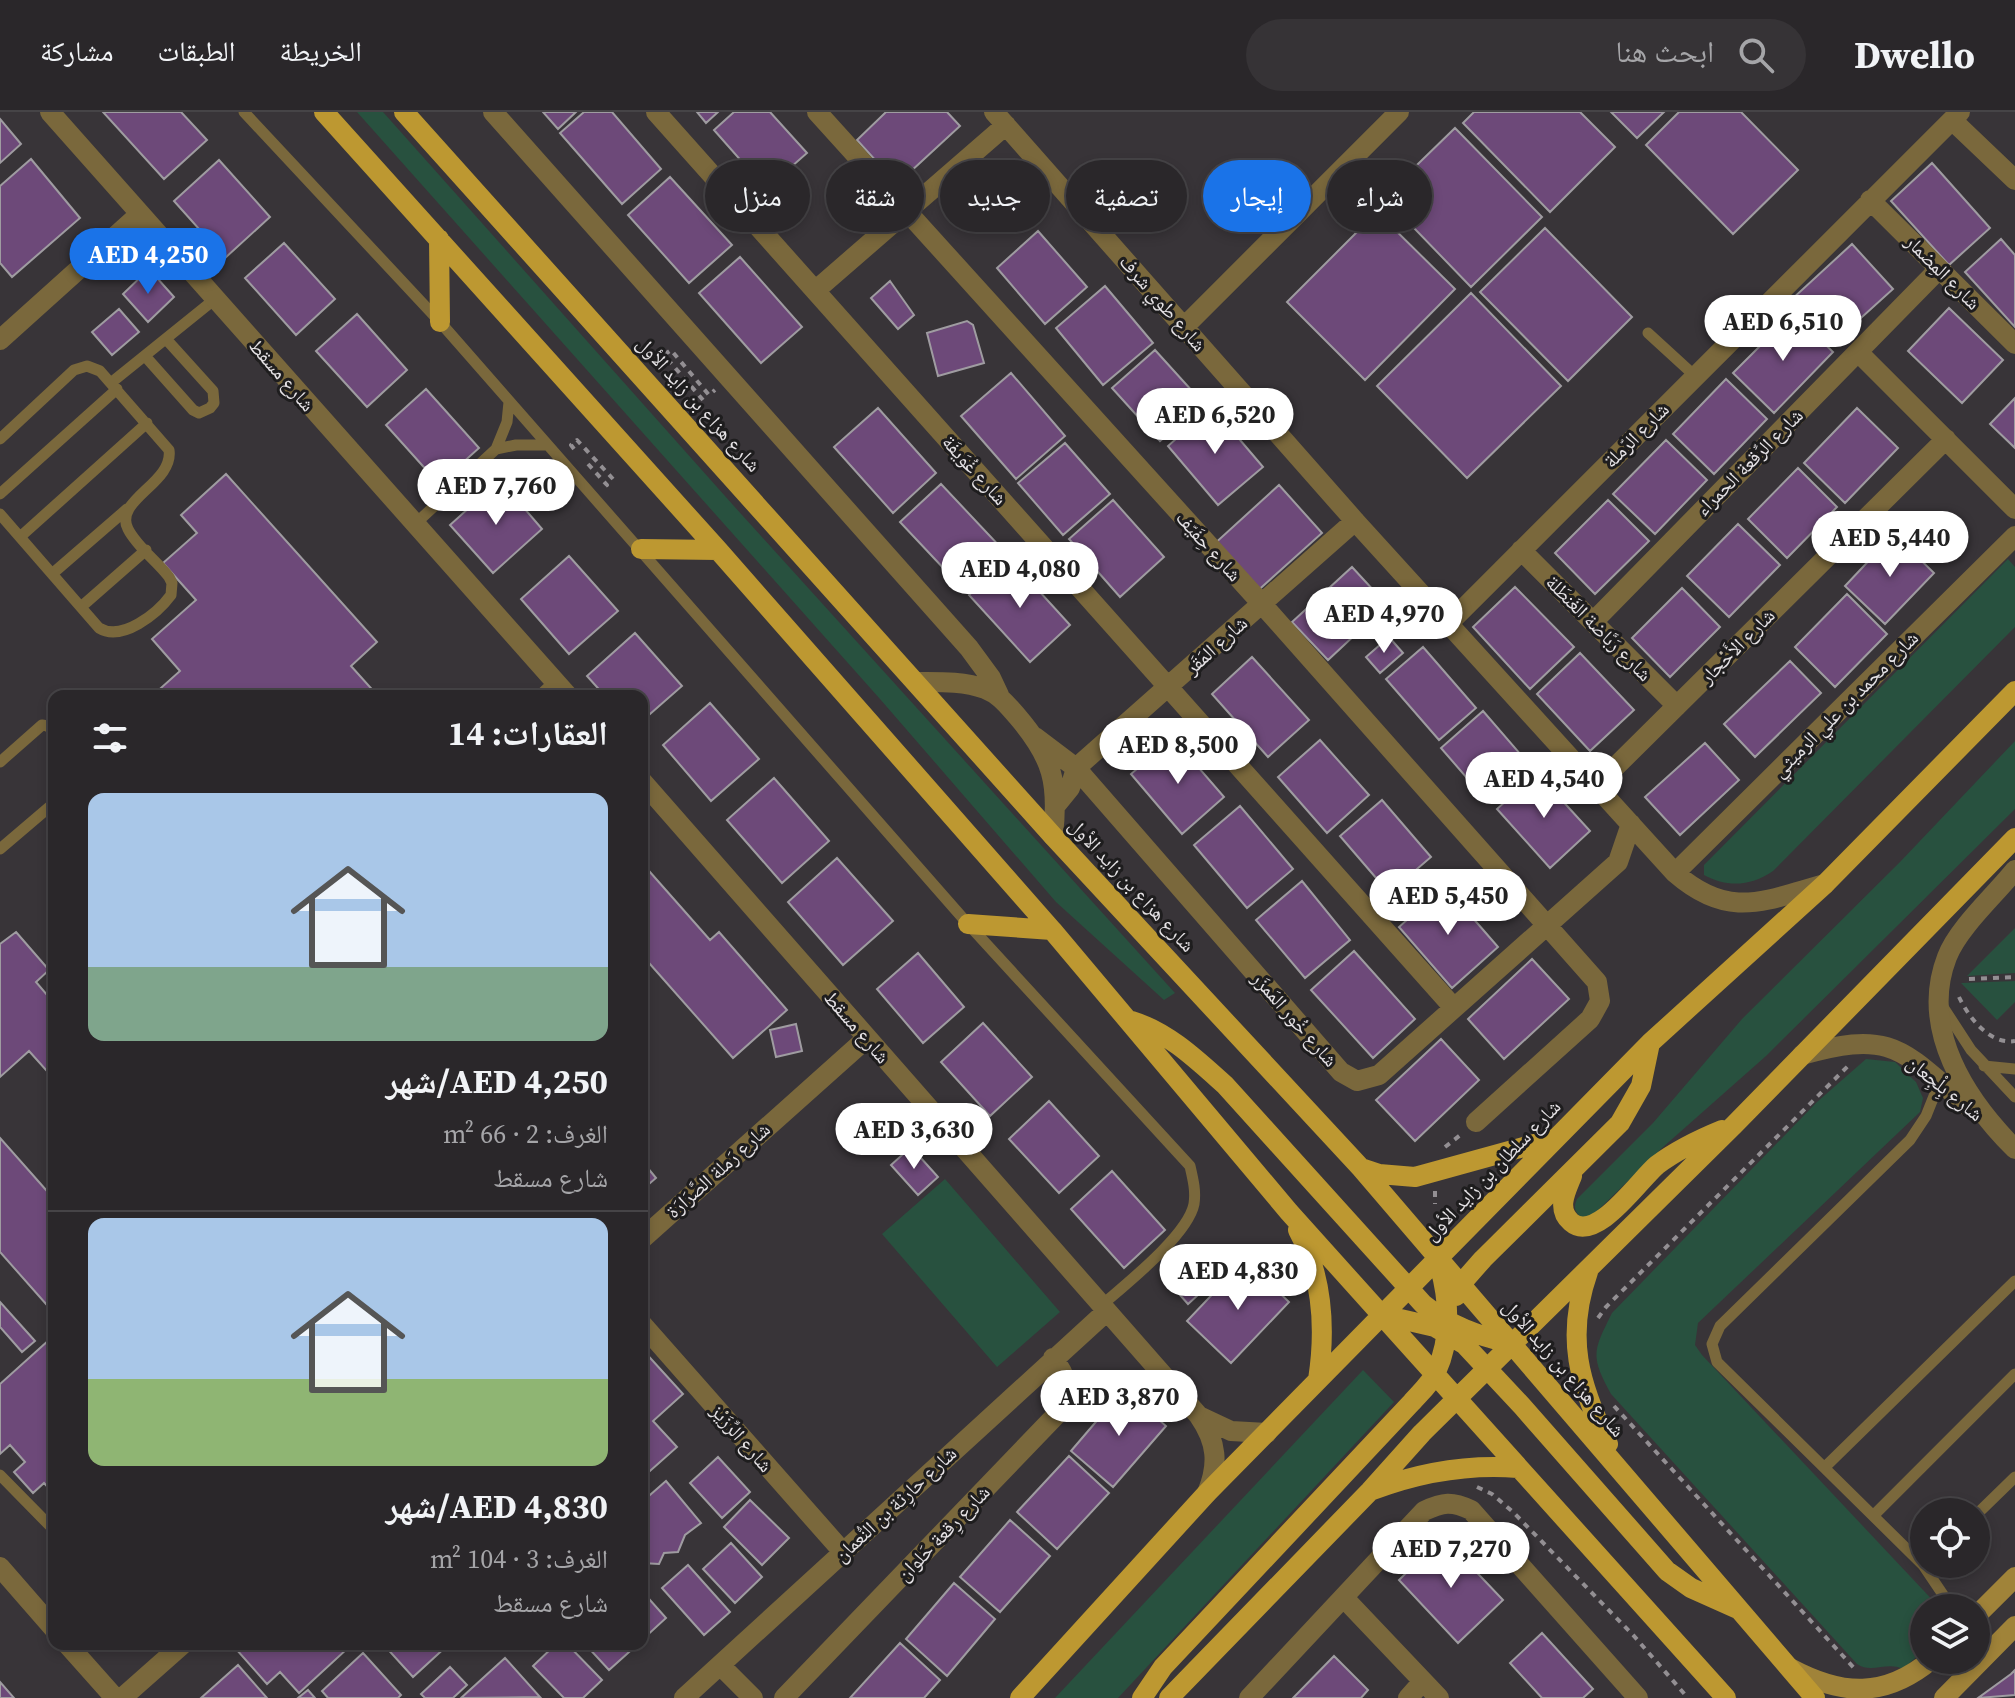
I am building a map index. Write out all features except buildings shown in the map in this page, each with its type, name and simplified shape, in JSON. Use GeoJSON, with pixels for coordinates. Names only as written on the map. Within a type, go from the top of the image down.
{"type":"FeatureCollection","features":[{"type":"Feature","properties":{"kind":"main road"},"geometry":{"type":"LineString","coordinates":[[324,112],[718,550],[1052,930],[1289,1212],[1726,1698]]}},
{"type":"Feature","properties":{"kind":"main road","name":"شارع هزاع بن زايد الأول"},"geometry":{"type":"LineString","coordinates":[[404,112],[1053,836],[1361,1168],[1815,1698]]}},
{"type":"Feature","properties":{"kind":"main road"},"geometry":{"type":"LineString","coordinates":[[439,239],[440,322]]}},
{"type":"Feature","properties":{"kind":"main road"},"geometry":{"type":"LineString","coordinates":[[641,549],[718,550]]}},
{"type":"Feature","properties":{"kind":"main road","name":"شارع سلطان بن زايد الأول"},"geometry":{"type":"LineString","coordinates":[[1020,1698],[1207,1493],[1650,1043],[1825,884],[2015,691]]}},
{"type":"Feature","properties":{"kind":"main road"},"geometry":{"type":"LineString","coordinates":[[1169,1698],[1370,1491],[1422,1433],[1734,1125],[2015,838]]}},
{"type":"Feature","properties":{"kind":"main road"},"geometry":{"type":"LineString","coordinates":[[968,924],[1052,930]]}},
{"type":"Feature","properties":{"kind":"main road"},"geometry":{"type":"LineString","coordinates":[[1128,1020],[1165,1036],[1225,1085],[1409,1289],[1487,1368],[1667,1571],[1691,1588],[1740,1610]]}},
{"type":"Feature","properties":{"kind":"main road"},"geometry":{"type":"LineString","coordinates":[[1142,1698],[1163,1667],[1435,1374],[1460,1285],[1620,1123],[1632,1105],[1647,1065],[1650,1043]]}},
{"type":"Feature","properties":{"kind":"main road"},"geometry":{"type":"LineString","coordinates":[[1575,1169],[1563,1205],[1571,1222],[1579,1227],[1588,1227],[1605,1218],[1655,1167],[1673,1154],[1734,1125]]}},
{"type":"Feature","properties":{"kind":"main road"},"geometry":{"type":"LineString","coordinates":[[1361,1168],[1379,1174],[1415,1177],[1557,1138]]}},
{"type":"Feature","properties":{"kind":"main road"},"geometry":{"type":"LineString","coordinates":[[1289,1212],[1305,1243],[1317,1277],[1323,1335],[1318,1380]]}},
{"type":"Feature","properties":{"kind":"main road"},"geometry":{"type":"LineString","coordinates":[[1438,1260],[1445,1290],[1448,1353],[1457,1398]]}},
{"type":"Feature","properties":{"kind":"main road"},"geometry":{"type":"LineString","coordinates":[[1590,1267],[1577,1309],[1576,1350],[1589,1402],[1621,1469]]}},
{"type":"Feature","properties":{"kind":"main road"},"geometry":{"type":"LineString","coordinates":[[1383,1315],[1511,1344]]}},
{"type":"Feature","properties":{"kind":"main road"},"geometry":{"type":"LineString","coordinates":[[1370,1491],[1398,1480],[1457,1468],[1518,1468]]}},
{"type":"Feature","properties":{"kind":"street"},"geometry":{"type":"LineString","coordinates":[[493,112],[969,648],[991,678],[999,695],[1035,737],[1052,770],[1057,804],[1053,836]]}},
{"type":"Feature","properties":{"kind":"street","name":"شارع غُوَيفَة"},"geometry":{"type":"LineString","coordinates":[[656,112],[1454,1008]]}},
{"type":"Feature","properties":{"kind":"street","name":"شارع حِفَيّف"},"geometry":{"type":"LineString","coordinates":[[817,112],[861,160]]}},
{"type":"Feature","properties":{"kind":"street"},"geometry":{"type":"LineString","coordinates":[[1184,327],[1399,112]]}},
{"type":"Feature","properties":{"kind":"street","name":"شارع مسقط"},"geometry":{"type":"LineString","coordinates":[[55,114],[414,525],[562,689]]}},
{"type":"Feature","properties":{"kind":"street"},"geometry":{"type":"LineString","coordinates":[[1956,116],[2015,180]]}},
{"type":"Feature","properties":{"kind":"street","name":"شارع الرّملة"},"geometry":{"type":"LineString","coordinates":[[1448,624],[1956,116]]}},
{"type":"Feature","properties":{"kind":"street"},"geometry":{"type":"LineString","coordinates":[[924,194],[1000,118]]}},
{"type":"Feature","properties":{"kind":"street","name":"شارع طوي شرف"},"geometry":{"type":"LineString","coordinates":[[1000,118],[1355,521],[1675,873],[1710,898],[1731,903],[1769,899],[1825,884]]}},
{"type":"Feature","properties":{"kind":"street","name":"شارع المِضمار"},"geometry":{"type":"LineString","coordinates":[[1870,200],[2015,344]]}},
{"type":"Feature","properties":{"kind":"street"},"geometry":{"type":"LineString","coordinates":[[0,340],[140,214]]}},
{"type":"Feature","properties":{"kind":"street","name":"شارع حِفَيّف"},"geometry":{"type":"LineString","coordinates":[[924,230],[1597,982],[1600,1001],[1590,1019],[1476,1122]]}},
{"type":"Feature","properties":{"kind":"street"},"geometry":{"type":"LineString","coordinates":[[816,290],[883,232]]}},
{"type":"Feature","properties":{"kind":"street","name":"شارع الرِّقعة الحمراء"},"geometry":{"type":"LineString","coordinates":[[1593,622],[1939,269]]}},
{"type":"Feature","properties":{"kind":"street"},"geometry":{"type":"LineString","coordinates":[[1858,352],[2015,509]]}},
{"type":"Feature","properties":{"kind":"street","name":"شارع الأَحْجار"},"geometry":{"type":"LineString","coordinates":[[1597,785],[1946,439]]}},
{"type":"Feature","properties":{"kind":"street","name":"شارع المَقَر"},"geometry":{"type":"LineString","coordinates":[[1076,768],[1355,521]]}},
{"type":"Feature","properties":{"kind":"street","name":"شارع محمد بن علي الرميثي"},"geometry":{"type":"LineString","coordinates":[[1675,873],[2015,536]]}},
{"type":"Feature","properties":{"kind":"street","name":"شارع رَبَّاضة الغَنطَلة"},"geometry":{"type":"LineString","coordinates":[[1521,550],[1677,706]]}},
{"type":"Feature","properties":{"kind":"street"},"geometry":{"type":"LineString","coordinates":[[917,682],[968,685],[999,695]]}},
{"type":"Feature","properties":{"kind":"street","name":"شارع خُور المَمزَر"},"geometry":{"type":"LineString","coordinates":[[1035,737],[1076,768],[1348,1078],[1357,1081],[1379,1075],[1618,862],[1631,824]]}},
{"type":"Feature","properties":{"kind":"street"},"geometry":{"type":"LineString","coordinates":[[1057,804],[1070,788],[1076,768]]}},
{"type":"Feature","properties":{"kind":"street","name":"شارع مسقط"},"geometry":{"type":"LineString","coordinates":[[648,788],[1199,1416],[1209,1430],[1215,1453],[1213,1478],[1207,1493]]}},
{"type":"Feature","properties":{"kind":"street"},"geometry":{"type":"LineString","coordinates":[[1618,862],[1658,854]]}},
{"type":"Feature","properties":{"kind":"street"},"geometry":{"type":"LineString","coordinates":[[2015,870],[1962,933],[1947,956],[1938,996],[1948,1054],[1960,1080],[1994,1129],[2015,1149]]}},
{"type":"Feature","properties":{"kind":"street","name":"شارع رَملة الصَّرَارَة"},"geometry":{"type":"LineString","coordinates":[[648,1234],[867,1038]]}},
{"type":"Feature","properties":{"kind":"street","name":"شارع بِلْجِعان"},"geometry":{"type":"LineString","coordinates":[[1802,1055],[1857,1042],[1894,1048],[1940,1081],[1994,1129]]}},
{"type":"Feature","properties":{"kind":"street","name":"شارع حارِثة بن النُّعمان"},"geometry":{"type":"LineString","coordinates":[[684,1698],[1104,1308]]}},
{"type":"Feature","properties":{"kind":"street","name":"شارع الرِّزَيْز"},"geometry":{"type":"LineString","coordinates":[[648,1331],[843,1552]]}},
{"type":"Feature","properties":{"kind":"street","name":"شارع رِقعة حَلوان"},"geometry":{"type":"LineString","coordinates":[[784,1698],[1061,1410],[1066,1402],[1068,1383],[1053,1358]]}},
{"type":"Feature","properties":{"kind":"street","name":"شارع مسقط"},"geometry":{"type":"LineString","coordinates":[[1199,1416],[1231,1431],[1267,1433]]}},
{"type":"Feature","properties":{"kind":"street"},"geometry":{"type":"LineString","coordinates":[[1249,1698],[1424,1511],[1441,1503],[1454,1502],[1471,1510],[1638,1698]]}},
{"type":"Feature","properties":{"kind":"street"},"geometry":{"type":"LineString","coordinates":[[0,1567],[48,1622]]}},
{"type":"Feature","properties":{"kind":"street"},"geometry":{"type":"LineString","coordinates":[[1990,1602],[2015,1577]]}},
{"type":"Feature","properties":{"kind":"street"},"geometry":{"type":"LineString","coordinates":[[1344,1598],[1439,1698]]}},
{"type":"Feature","properties":{"kind":"street"},"geometry":{"type":"LineString","coordinates":[[1944,1698],[2015,1626]]}},
{"type":"Feature","properties":{"kind":"street"},"geometry":{"type":"LineString","coordinates":[[73,1650],[115,1698]]}},
{"type":"Feature","properties":{"kind":"street"},"geometry":{"type":"LineString","coordinates":[[122,1698],[176,1650]]}},
{"type":"Feature","properties":{"kind":"street"},"geometry":{"type":"LineString","coordinates":[[721,1666],[753,1698]]}},
{"type":"Feature","properties":{"kind":"street"},"geometry":{"type":"LineString","coordinates":[[1789,1668],[1815,1682],[1842,1691],[1869,1692],[1896,1685],[1915,1674]]}},
{"type":"Feature","properties":{"kind":"street"},"geometry":{"type":"LineString","coordinates":[[1408,1698],[1423,1681]]}},
{"type":"Feature","properties":{"kind":"lane"},"geometry":{"type":"LineString","coordinates":[[244,112],[440,322],[968,924],[1190,1166],[1195,1188],[1189,1218],[1181,1230],[1104,1308]]}},
{"type":"Feature","properties":{"kind":"lane"},"geometry":{"type":"LineString","coordinates":[[0,494],[145,356],[215,299]]}},
{"type":"Feature","properties":{"kind":"lane"},"geometry":{"type":"LineString","coordinates":[[1648,333],[1695,376]]}},
{"type":"Feature","properties":{"kind":"lane"},"geometry":{"type":"LineString","coordinates":[[145,356],[193,410],[199,413],[210,408],[215,397],[213,391],[166,339]]}},
{"type":"Feature","properties":{"kind":"lane"},"geometry":{"type":"LineString","coordinates":[[0,439],[74,370],[87,366],[94,368],[114,386],[166,445],[170,460],[166,470],[130,507],[52,574]]}},
{"type":"Feature","properties":{"kind":"lane"},"geometry":{"type":"LineString","coordinates":[[414,525],[496,449],[507,422],[509,402]]}},
{"type":"Feature","properties":{"kind":"lane"},"geometry":{"type":"LineString","coordinates":[[20,537],[147,423]]}},
{"type":"Feature","properties":{"kind":"lane"},"geometry":{"type":"LineString","coordinates":[[496,449],[516,445],[547,445]]}},
{"type":"Feature","properties":{"kind":"lane"},"geometry":{"type":"LineString","coordinates":[[0,514],[99,628],[120,634],[167,600],[172,589],[169,577],[127,527],[126,516],[130,507]]}},
{"type":"Feature","properties":{"kind":"lane"},"geometry":{"type":"LineString","coordinates":[[81,607],[146,550]]}},
{"type":"Feature","properties":{"kind":"lane"},"geometry":{"type":"LineString","coordinates":[[0,762],[42,725],[48,726]]}},
{"type":"Feature","properties":{"kind":"lane"},"geometry":{"type":"LineString","coordinates":[[0,849],[48,808]]}},
{"type":"Feature","properties":{"kind":"lane"},"geometry":{"type":"LineString","coordinates":[[1938,996],[1959,1034],[2015,1097]]}},
{"type":"Feature","properties":{"kind":"lane"},"geometry":{"type":"LineString","coordinates":[[1984,1065],[2015,1069]]}},
{"type":"Feature","properties":{"kind":"lane"},"geometry":{"type":"LineString","coordinates":[[1910,1551],[1717,1362],[1712,1344],[1715,1334],[1910,1140],[1926,1116],[1940,1081]]}},
{"type":"Feature","properties":{"kind":"lane"},"geometry":{"type":"LineString","coordinates":[[1825,1467],[2015,1281]]}},
{"type":"Feature","properties":{"kind":"lane"},"geometry":{"type":"LineString","coordinates":[[1874,1515],[2015,1374]]}},
{"type":"Feature","properties":{"kind":"lane"},"geometry":{"type":"LineString","coordinates":[[0,1475],[48,1524]]}},
{"type":"Feature","properties":{"kind":"lane"},"geometry":{"type":"LineString","coordinates":[[1990,1501],[2015,1477]]}},
{"type":"Feature","properties":{"kind":"path"},"geometry":{"type":"LineString","coordinates":[[703,400],[664,355],[671,350],[709,395]]}},
{"type":"Feature","properties":{"kind":"path"},"geometry":{"type":"LineString","coordinates":[[607,485],[571,445],[577,440],[613,479]]}},
{"type":"Feature","properties":{"kind":"path"},"geometry":{"type":"LineString","coordinates":[[1969,979],[2015,977]]}},
{"type":"Feature","properties":{"kind":"path"},"geometry":{"type":"LineString","coordinates":[[1938,996],[1955,983],[1963,1004],[1992,1038],[2014,1042]]}},
{"type":"Feature","properties":{"kind":"path"},"geometry":{"type":"LineString","coordinates":[[1468,1484],[1503,1502],[1634,1636],[1688,1698]]}},
{"type":"Feature","properties":{"kind":"green space"},"geometry":{"type":"Polygon","coordinates":[[[357,112],[383,112],[733,505],[1175,993],[1164,1000],[1056,902],[880,699],[357,112]]]}},
{"type":"Feature","properties":{"kind":"green space"},"geometry":{"type":"Polygon","coordinates":[[[2008,559],[2015,567],[2015,627],[1773,871],[1739,884],[1704,875],[1704,865],[2008,559]]]}},
{"type":"Feature","properties":{"kind":"green space"},"geometry":{"type":"Polygon","coordinates":[[[2015,741],[2015,809],[1766,1056],[1662,1148],[1594,1214],[1582,1218],[1576,1212],[1577,1199],[1653,1123],[1742,1019],[1900,862],[2015,741]]]}},
{"type":"Feature","properties":{"kind":"green space"},"geometry":{"type":"Polygon","coordinates":[[[2015,928],[2015,973],[1967,976],[2015,928]]]}},
{"type":"Feature","properties":{"kind":"green space"},"geometry":{"type":"Polygon","coordinates":[[[2015,981],[2015,1002],[1997,1020],[1961,983],[2015,981]]]}},
{"type":"Feature","properties":{"kind":"green space"},"geometry":{"type":"Polygon","coordinates":[[[1866,1059],[1895,1062],[1916,1082],[1923,1098],[1920,1112],[1698,1323],[1695,1345],[1927,1594],[1910,1594],[1910,1663],[1903,1669],[1891,1666],[1868,1668],[1857,1664],[1611,1394],[1597,1362],[1598,1345],[1612,1313],[1817,1102],[1866,1059]]]}},
{"type":"Feature","properties":{"kind":"green space"},"geometry":{"type":"Polygon","coordinates":[[[945,1179],[1060,1312],[997,1367],[882,1234],[945,1179]]]}},
{"type":"Feature","properties":{"kind":"green space"},"geometry":{"type":"Polygon","coordinates":[[[1363,1370],[1394,1402],[1118,1698],[1055,1698],[1363,1370]]]}}]}
